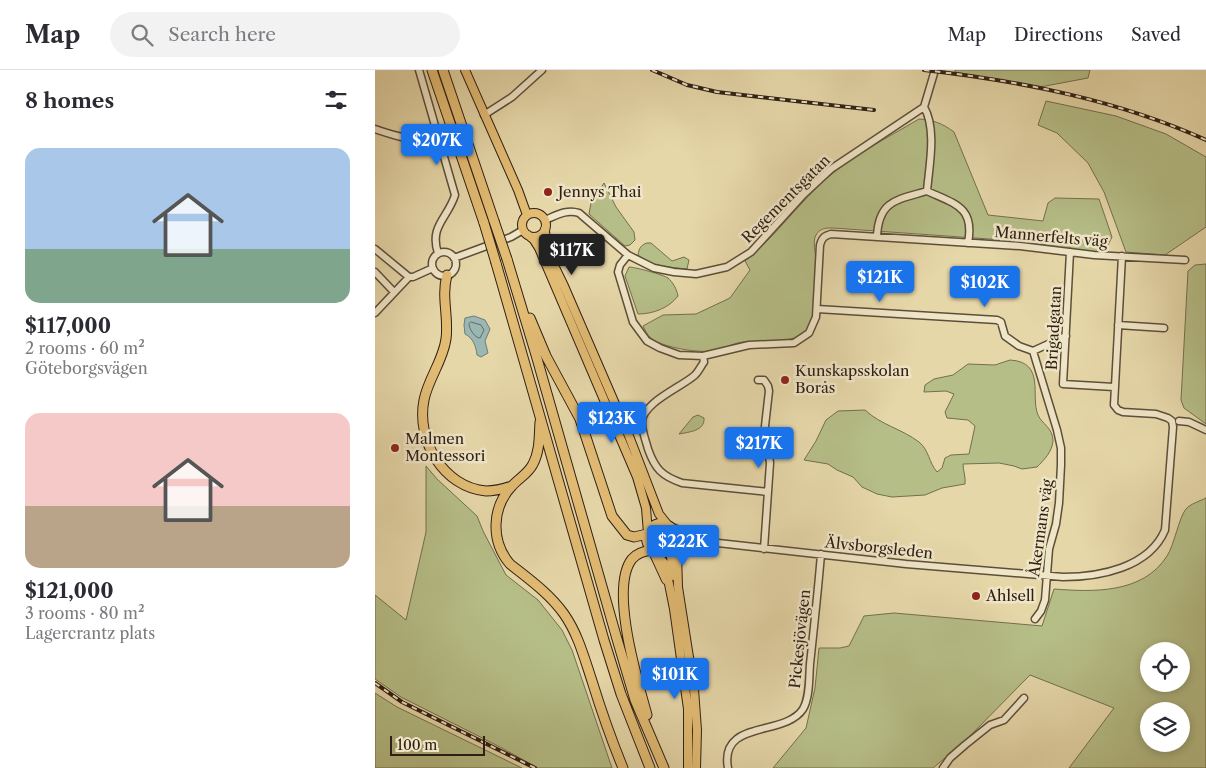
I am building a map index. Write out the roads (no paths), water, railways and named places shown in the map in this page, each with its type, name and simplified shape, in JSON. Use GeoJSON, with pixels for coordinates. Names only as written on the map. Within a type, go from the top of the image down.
{"type":"FeatureCollection","features":[{"type":"Feature","properties":{"kind":"highway"},"geometry":{"type":"LineString","coordinates":[[433,70],[496,263],[621,694],[650,768]]}},
{"type":"Feature","properties":{"kind":"highway"},"geometry":{"type":"LineString","coordinates":[[443,70],[508,263],[635,700],[664,768]]}},
{"type":"Feature","properties":{"kind":"highway"},"geometry":{"type":"LineString","coordinates":[[508,263],[545,356],[580,419],[612,516],[627,535],[634,537],[647,533]]}},
{"type":"Feature","properties":{"kind":"highway"},"geometry":{"type":"LineString","coordinates":[[447,275],[444,288],[447,328],[445,348],[423,402],[422,422],[426,441],[440,466],[463,484],[486,491],[512,486]]}},
{"type":"Feature","properties":{"kind":"highway"},"geometry":{"type":"LineString","coordinates":[[540,412],[539,443],[535,462],[529,471],[512,486],[503,499],[496,518],[496,534],[500,549],[510,564],[552,599],[573,630],[623,768]]}},
{"type":"Feature","properties":{"kind":"highway"},"geometry":{"type":"LineString","coordinates":[[653,550],[641,552],[630,562],[625,576],[624,599],[629,644],[656,750]]}},
{"type":"Feature","properties":{"kind":"main road"},"geometry":{"type":"LineString","coordinates":[[465,70],[518,190],[527,215]]}},
{"type":"Feature","properties":{"kind":"main road"},"geometry":{"type":"LineString","coordinates":[[688,768],[687,709],[680,646],[674,588],[672,570],[671,557],[676,538],[659,514],[629,436],[549,255],[546,246],[545,225],[539,213],[534,212],[527,215],[522,222],[526,232],[539,248],[625,446],[644,498],[648,544],[674,588],[694,689],[697,730],[696,768]]}},
{"type":"Feature","properties":{"kind":"main road"},"geometry":{"type":"LineString","coordinates":[[526,232],[532,236],[539,236],[545,225]]}},
{"type":"Feature","properties":{"kind":"main road"},"geometry":{"type":"LineString","coordinates":[[647,533],[656,524],[669,526]]}},
{"type":"Feature","properties":{"kind":"main road"},"geometry":{"type":"LineString","coordinates":[[653,550],[662,553],[668,551],[673,546]]}},
{"type":"Feature","properties":{"kind":"street"},"geometry":{"type":"LineString","coordinates":[[419,70],[455,195],[436,233],[435,244],[438,253]]}},
{"type":"Feature","properties":{"kind":"street"},"geometry":{"type":"LineString","coordinates":[[484,115],[512,96],[542,70]]}},
{"type":"Feature","properties":{"kind":"street"},"geometry":{"type":"LineString","coordinates":[[927,191],[931,127],[929,114],[924,107],[935,70]]}},
{"type":"Feature","properties":{"kind":"street","name":"Regementsgatan"},"geometry":{"type":"LineString","coordinates":[[545,225],[565,212],[572,211],[579,213],[628,255],[654,268],[696,274],[727,267],[751,252],[804,194],[831,169],[924,107]]}},
{"type":"Feature","properties":{"kind":"street"},"geometry":{"type":"LineString","coordinates":[[375,129],[404,137],[427,140],[440,139]]}},
{"type":"Feature","properties":{"kind":"street"},"geometry":{"type":"LineString","coordinates":[[877,236],[881,215],[886,207],[893,201],[927,191],[955,204],[967,215],[971,228],[968,243]]}},
{"type":"Feature","properties":{"kind":"street"},"geometry":{"type":"LineString","coordinates":[[454,258],[526,232]]}},
{"type":"Feature","properties":{"kind":"street","name":"Mannerfelts väg"},"geometry":{"type":"LineString","coordinates":[[817,308],[820,245],[822,239],[831,234],[1038,248],[1094,255],[1122,256],[1113,402],[1115,408],[1119,411],[1156,414],[1172,421],[1173,432],[1165,530],[1161,539],[1151,551],[1116,570],[1083,577],[1047,576]]}},
{"type":"Feature","properties":{"kind":"street"},"geometry":{"type":"LineString","coordinates":[[375,249],[409,277]]}},
{"type":"Feature","properties":{"kind":"street"},"geometry":{"type":"LineString","coordinates":[[447,252],[454,258],[455,268],[447,275],[439,274],[433,268],[433,260],[438,253],[447,252]]}},
{"type":"Feature","properties":{"kind":"street","name":"Brigadgatan"},"geometry":{"type":"LineString","coordinates":[[1070,252],[1063,384],[1114,387]]}},
{"type":"Feature","properties":{"kind":"street"},"geometry":{"type":"LineString","coordinates":[[628,255],[618,269],[633,322],[647,341],[679,355],[703,356],[749,345],[799,342],[812,329],[817,308],[999,320],[1005,336],[1019,346],[1033,351],[1066,336]]}},
{"type":"Feature","properties":{"kind":"street"},"geometry":{"type":"LineString","coordinates":[[1122,256],[1185,260]]}},
{"type":"Feature","properties":{"kind":"street"},"geometry":{"type":"LineString","coordinates":[[375,313],[409,277],[433,268]]}},
{"type":"Feature","properties":{"kind":"street"},"geometry":{"type":"LineString","coordinates":[[375,272],[394,292]]}},
{"type":"Feature","properties":{"kind":"street"},"geometry":{"type":"LineString","coordinates":[[1118,325],[1164,328]]}},
{"type":"Feature","properties":{"kind":"street","name":"Åkermans väg"},"geometry":{"type":"LineString","coordinates":[[1033,351],[1047,394],[1061,448],[1059,503],[1056,524],[1049,549],[1045,600],[1041,611],[1035,619]]}},
{"type":"Feature","properties":{"kind":"street"},"geometry":{"type":"LineString","coordinates":[[703,356],[704,362],[696,374],[652,404],[644,414],[641,422],[652,461],[659,471],[669,479],[682,483],[769,492]]}},
{"type":"Feature","properties":{"kind":"street"},"geometry":{"type":"LineString","coordinates":[[758,380],[763,379],[768,386],[765,426],[770,463],[763,549]]}},
{"type":"Feature","properties":{"kind":"street"},"geometry":{"type":"LineString","coordinates":[[1179,421],[1189,422],[1206,430]]}},
{"type":"Feature","properties":{"kind":"street","name":"Älvsborgsleden"},"geometry":{"type":"LineString","coordinates":[[669,526],[709,542]]}},
{"type":"Feature","properties":{"kind":"street","name":"Älvsborgsleden"},"geometry":{"type":"LineString","coordinates":[[673,546],[709,542],[905,564],[1047,576]]}},
{"type":"Feature","properties":{"kind":"street","name":"Pickesjövägen"},"geometry":{"type":"LineString","coordinates":[[728,768],[727,755],[733,742],[746,734],[789,720],[799,715],[804,707],[821,554]]}},
{"type":"Feature","properties":{"kind":"street"},"geometry":{"type":"LineString","coordinates":[[943,768],[950,758],[990,725],[1004,720],[1024,698]]}},
{"type":"Feature","properties":{"kind":"water"},"geometry":{"type":"Polygon","coordinates":[[[474,316],[485,320],[490,329],[485,341],[488,353],[481,357],[477,355],[472,340],[465,334],[465,318],[474,316]]]}},
{"type":"Feature","properties":{"kind":"railway"},"geometry":{"type":"LineString","coordinates":[[652,70],[687,85],[717,92],[874,110]]}},
{"type":"Feature","properties":{"kind":"railway"},"geometry":{"type":"LineString","coordinates":[[924,70],[996,80],[1068,94],[1138,114],[1206,140]]}},
{"type":"Feature","properties":{"kind":"railway"},"geometry":{"type":"LineString","coordinates":[[375,683],[402,702],[535,768]]}},
{"type":"Feature","properties":{"kind":"place","name":"Jennys Thai"},"geometry":{"type":"Point","coordinates":[548,192]}},
{"type":"Feature","properties":{"kind":"place","name":"Kunskapsskolan Borås"},"geometry":{"type":"Point","coordinates":[785,380]}},
{"type":"Feature","properties":{"kind":"place","name":"Malmen Montessori"},"geometry":{"type":"Point","coordinates":[395,448]}},
{"type":"Feature","properties":{"kind":"place","name":"Ahlsell"},"geometry":{"type":"Point","coordinates":[976,596]}}]}
